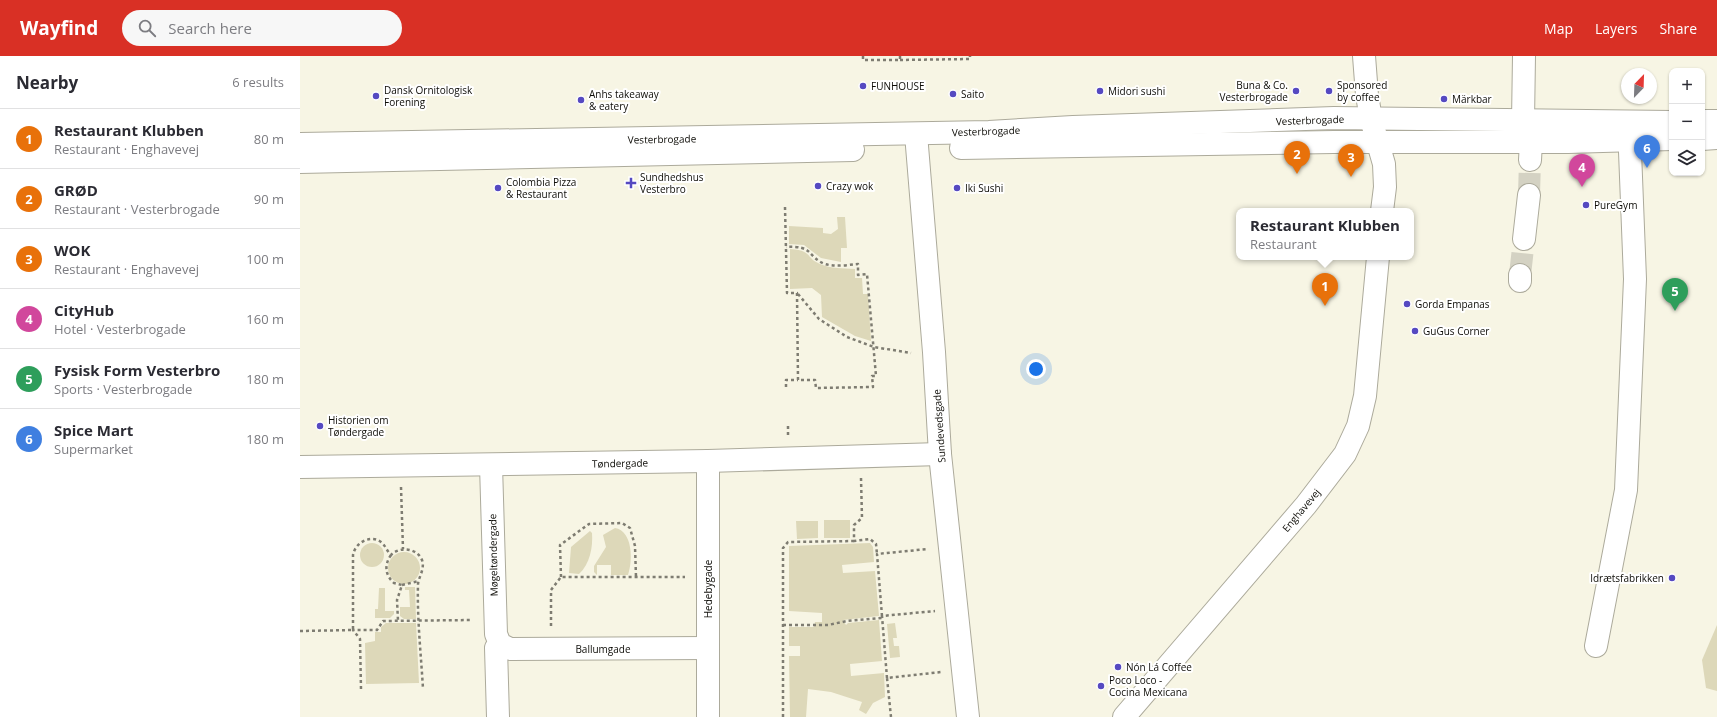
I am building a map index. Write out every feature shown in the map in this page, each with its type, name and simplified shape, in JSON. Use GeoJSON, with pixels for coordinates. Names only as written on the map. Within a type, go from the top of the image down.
{"type":"FeatureCollection","features":[{"type":"Feature","properties":{"kind":"street"},"geometry":{"type":"LineString","coordinates":[[1364,56],[1367,95],[1371,119],[1385,172],[1382,208]]}},
{"type":"Feature","properties":{"kind":"street"},"geometry":{"type":"LineString","coordinates":[[1523,121],[1524,56]]}},
{"type":"Feature","properties":{"kind":"street","name":"Vesterbrogade"},"geometry":{"type":"LineString","coordinates":[[300,162],[916,141],[989,132],[1073,127],[1334,118],[1523,121],[1629,131],[1669,138]]}},
{"type":"Feature","properties":{"kind":"street"},"geometry":{"type":"LineString","coordinates":[[1705,121],[1717,121]]}},
{"type":"Feature","properties":{"kind":"street","name":"Vesterbrogade"},"geometry":{"type":"LineString","coordinates":[[300,144],[916,141],[1377,142],[1530,151],[1669,123]]}},
{"type":"Feature","properties":{"kind":"street"},"geometry":{"type":"LineString","coordinates":[[1596,646],[1626,490],[1635,279],[1629,131]]}},
{"type":"Feature","properties":{"kind":"street"},"geometry":{"type":"LineString","coordinates":[[1705,139],[1717,138]]}},
{"type":"Feature","properties":{"kind":"street","name":"Sundevedsgade"},"geometry":{"type":"LineString","coordinates":[[916,141],[934,352],[940,454],[968,717]]}},
{"type":"Feature","properties":{"kind":"street"},"geometry":{"type":"LineString","coordinates":[[1524,239],[1528,195]]}},
{"type":"Feature","properties":{"kind":"street","name":"Enghavevej"},"geometry":{"type":"LineString","coordinates":[[1124,717],[1306,504],[1345,454],[1358,426],[1365,396],[1378,260]]}},
{"type":"Feature","properties":{"kind":"street","name":"Tøndergade"},"geometry":{"type":"LineString","coordinates":[[300,467],[708,461],[940,454]]}},
{"type":"Feature","properties":{"kind":"street","name":"Hedebygade"},"geometry":{"type":"LineString","coordinates":[[708,461],[708,717]]}},
{"type":"Feature","properties":{"kind":"street","name":"Møgeltøndergade"},"geometry":{"type":"LineString","coordinates":[[491,465],[495,619],[496,634],[500,644]]}},
{"type":"Feature","properties":{"kind":"street"},"geometry":{"type":"LineString","coordinates":[[498,717],[496,648],[500,644]]}},
{"type":"Feature","properties":{"kind":"street","name":"Ballumgade"},"geometry":{"type":"LineString","coordinates":[[500,644],[510,649],[708,648]]}},
{"type":"Feature","properties":{"kind":"path"},"geometry":{"type":"LineString","coordinates":[[863,56],[863,60],[900,58],[970,59],[970,56]]}},
{"type":"Feature","properties":{"kind":"path"},"geometry":{"type":"LineString","coordinates":[[785,207],[787,293],[797,293],[819,319],[847,337],[874,347],[912,353]]}},
{"type":"Feature","properties":{"kind":"path"},"geometry":{"type":"LineString","coordinates":[[786,247],[807,249],[826,264],[858,264],[858,275],[868,274],[876,376],[872,376],[873,387],[816,388],[815,380],[786,380],[786,387]]}},
{"type":"Feature","properties":{"kind":"path"},"geometry":{"type":"LineString","coordinates":[[797,293],[798,380]]}},
{"type":"Feature","properties":{"kind":"path"},"geometry":{"type":"LineString","coordinates":[[854,541],[854,525],[862,518],[860,457]]}},
{"type":"Feature","properties":{"kind":"path"},"geometry":{"type":"LineString","coordinates":[[400,465],[403,549]]}},
{"type":"Feature","properties":{"kind":"path"},"geometry":{"type":"LineString","coordinates":[[552,649],[551,590],[561,577],[560,545],[589,524],[622,523],[630,528],[635,546],[636,577]]}},
{"type":"Feature","properties":{"kind":"path"},"geometry":{"type":"LineString","coordinates":[[783,717],[784,544],[788,542],[854,541],[870,539],[876,544],[891,717]]}},
{"type":"Feature","properties":{"kind":"path"},"geometry":{"type":"LineString","coordinates":[[361,689],[360,639],[353,630],[353,555],[355,546],[367,540],[377,540],[384,545],[391,555]]}},
{"type":"Feature","properties":{"kind":"path"},"geometry":{"type":"LineString","coordinates":[[877,554],[950,548]]}},
{"type":"Feature","properties":{"kind":"path"},"geometry":{"type":"LineString","coordinates":[[419,581],[414,584],[402,585],[394,583],[388,576],[387,562],[391,555],[403,549],[414,552],[421,560],[422,569],[419,581],[419,621],[423,689]]}},
{"type":"Feature","properties":{"kind":"path"},"geometry":{"type":"LineString","coordinates":[[561,577],[708,577]]}},
{"type":"Feature","properties":{"kind":"path"},"geometry":{"type":"LineString","coordinates":[[398,621],[397,600],[402,585]]}},
{"type":"Feature","properties":{"kind":"path"},"geometry":{"type":"LineString","coordinates":[[783,625],[828,625],[847,621],[957,609]]}},
{"type":"Feature","properties":{"kind":"path"},"geometry":{"type":"LineString","coordinates":[[300,631],[376,630],[383,621],[495,619]]}},
{"type":"Feature","properties":{"kind":"path"},"geometry":{"type":"LineString","coordinates":[[888,678],[963,670]]}},
{"type":"Feature","properties":{"kind":"shaded area"},"geometry":{"type":"Polygon","coordinates":[[[837,217],[845,217],[847,248],[841,248],[841,262],[821,258],[804,245],[789,244],[789,226],[823,228],[823,233],[831,234],[838,229],[837,217]]]}},
{"type":"Feature","properties":{"kind":"shaded area"},"geometry":{"type":"Polygon","coordinates":[[[790,249],[803,251],[812,259],[824,266],[855,269],[855,278],[862,278],[863,294],[868,294],[871,341],[855,336],[822,317],[821,295],[812,288],[790,289],[790,249]]]}},
{"type":"Feature","properties":{"kind":"shaded area"},"geometry":{"type":"Polygon","coordinates":[[[824,520],[850,520],[850,538],[824,538],[824,520]]]}},
{"type":"Feature","properties":{"kind":"shaded area"},"geometry":{"type":"Polygon","coordinates":[[[796,521],[818,521],[818,538],[797,539],[796,521]]]}},
{"type":"Feature","properties":{"kind":"shaded area"},"geometry":{"type":"Polygon","coordinates":[[[615,528],[621,530],[625,535],[630,547],[631,562],[628,575],[611,575],[611,565],[597,565],[597,575],[594,572],[594,566],[606,547],[603,535],[615,528]]]}},
{"type":"Feature","properties":{"kind":"shaded area"},"geometry":{"type":"Polygon","coordinates":[[[590,531],[592,533],[592,544],[586,565],[579,574],[569,573],[571,547],[590,531]]]}},
{"type":"Feature","properties":{"kind":"shaded area"},"geometry":{"type":"Polygon","coordinates":[[[372,543],[381,546],[384,555],[381,564],[372,567],[363,564],[360,555],[363,546],[372,543]]]}},
{"type":"Feature","properties":{"kind":"shaded area"},"geometry":{"type":"Polygon","coordinates":[[[870,543],[873,547],[874,562],[842,565],[843,573],[875,571],[879,616],[843,620],[846,625],[848,623],[879,620],[882,661],[850,664],[851,676],[884,673],[885,697],[873,703],[866,714],[859,710],[862,702],[831,692],[808,689],[806,717],[790,717],[789,656],[800,656],[800,646],[789,646],[789,627],[814,627],[815,622],[822,622],[822,613],[789,611],[789,546],[870,543]]]}},
{"type":"Feature","properties":{"kind":"shaded area"},"geometry":{"type":"Polygon","coordinates":[[[404,552],[410,553],[417,559],[420,568],[419,574],[413,581],[404,584],[398,583],[391,577],[388,568],[389,562],[395,555],[404,552]]]}},
{"type":"Feature","properties":{"kind":"shaded area"},"geometry":{"type":"Polygon","coordinates":[[[405,587],[415,587],[416,619],[404,619],[400,616],[400,607],[410,607],[409,590],[405,590],[405,587]]]}},
{"type":"Feature","properties":{"kind":"shaded area"},"geometry":{"type":"Polygon","coordinates":[[[379,588],[385,588],[385,611],[394,611],[394,614],[390,618],[375,618],[375,609],[378,609],[379,588]]]}},
{"type":"Feature","properties":{"kind":"shaded area"},"geometry":{"type":"Polygon","coordinates":[[[386,623],[416,623],[419,683],[366,684],[365,643],[375,641],[375,632],[381,632],[381,627],[386,623]]]}},
{"type":"Feature","properties":{"kind":"shaded area"},"geometry":{"type":"Polygon","coordinates":[[[895,623],[897,638],[893,638],[894,646],[899,646],[900,657],[890,658],[887,624],[895,623]]]}},
{"type":"Feature","properties":{"kind":"shaded area"},"geometry":{"type":"Polygon","coordinates":[[[1717,625],[1717,691],[1706,688],[1702,660],[1717,625]]]}},
{"type":"Feature","properties":{"kind":"tunnel"},"geometry":{"type":"LineString","coordinates":[[1529,195],[1530,160]]}},
{"type":"Feature","properties":{"kind":"tunnel"},"geometry":{"type":"LineString","coordinates":[[1520,275],[1524,239]]}},
{"type":"Feature","properties":{"kind":"place","name":"FUNHOUSE"},"geometry":{"type":"Point","coordinates":[863,86]}},
{"type":"Feature","properties":{"kind":"place","name":"Midori sushi"},"geometry":{"type":"Point","coordinates":[1100,91]}},
{"type":"Feature","properties":{"kind":"place","name":"Buna & Co. Vesterbrogade"},"geometry":{"type":"Point","coordinates":[1296,91]}},
{"type":"Feature","properties":{"kind":"place","name":"Sponsored by coffee"},"geometry":{"type":"Point","coordinates":[1329,91]}},
{"type":"Feature","properties":{"kind":"place","name":"Saito"},"geometry":{"type":"Point","coordinates":[953,94]}},
{"type":"Feature","properties":{"kind":"place","name":"Dansk Ornitologisk Forening"},"geometry":{"type":"Point","coordinates":[376,96]}},
{"type":"Feature","properties":{"kind":"place","name":"Märkbar"},"geometry":{"type":"Point","coordinates":[1444,99]}},
{"type":"Feature","properties":{"kind":"place","name":"Anhs takeaway & eatery"},"geometry":{"type":"Point","coordinates":[581,100]}},
{"type":"Feature","properties":{"kind":"place","name":"Spice Mart"},"geometry":{"type":"Point","coordinates":[1647,168]}},
{"type":"Feature","properties":{"kind":"place","name":"GRØD"},"geometry":{"type":"Point","coordinates":[1297,174]}},
{"type":"Feature","properties":{"kind":"place","name":"WOK"},"geometry":{"type":"Point","coordinates":[1351,177]}},
{"type":"Feature","properties":{"kind":"place","name":"Sundhedshus Vesterbro"},"geometry":{"type":"Point","coordinates":[631,183]}},
{"type":"Feature","properties":{"kind":"place","name":"Crazy wok"},"geometry":{"type":"Point","coordinates":[818,186]}},
{"type":"Feature","properties":{"kind":"place","name":"CityHub"},"geometry":{"type":"Point","coordinates":[1582,187]}},
{"type":"Feature","properties":{"kind":"place","name":"Colombia Pizza & Restaurant"},"geometry":{"type":"Point","coordinates":[498,188]}},
{"type":"Feature","properties":{"kind":"place","name":"Iki Sushi"},"geometry":{"type":"Point","coordinates":[957,188]}},
{"type":"Feature","properties":{"kind":"place","name":"PureGym"},"geometry":{"type":"Point","coordinates":[1586,205]}},
{"type":"Feature","properties":{"kind":"place","name":"Gorda Empanas"},"geometry":{"type":"Point","coordinates":[1407,304]}},
{"type":"Feature","properties":{"kind":"place","name":"Restaurant Klubben"},"geometry":{"type":"Point","coordinates":[1325,306]}},
{"type":"Feature","properties":{"kind":"place","name":"Fysisk Form Vesterbro"},"geometry":{"type":"Point","coordinates":[1675,311]}},
{"type":"Feature","properties":{"kind":"place","name":"GuGus Corner"},"geometry":{"type":"Point","coordinates":[1415,331]}},
{"type":"Feature","properties":{"kind":"place","name":"Historien om Tøndergade"},"geometry":{"type":"Point","coordinates":[320,426]}},
{"type":"Feature","properties":{"kind":"place","name":"Idrætsfabrikken"},"geometry":{"type":"Point","coordinates":[1672,578]}},
{"type":"Feature","properties":{"kind":"place","name":"Nón Lá Coffee"},"geometry":{"type":"Point","coordinates":[1118,667]}},
{"type":"Feature","properties":{"kind":"place","name":"Poco Loco - Cocina Mexicana"},"geometry":{"type":"Point","coordinates":[1101,686]}}]}
